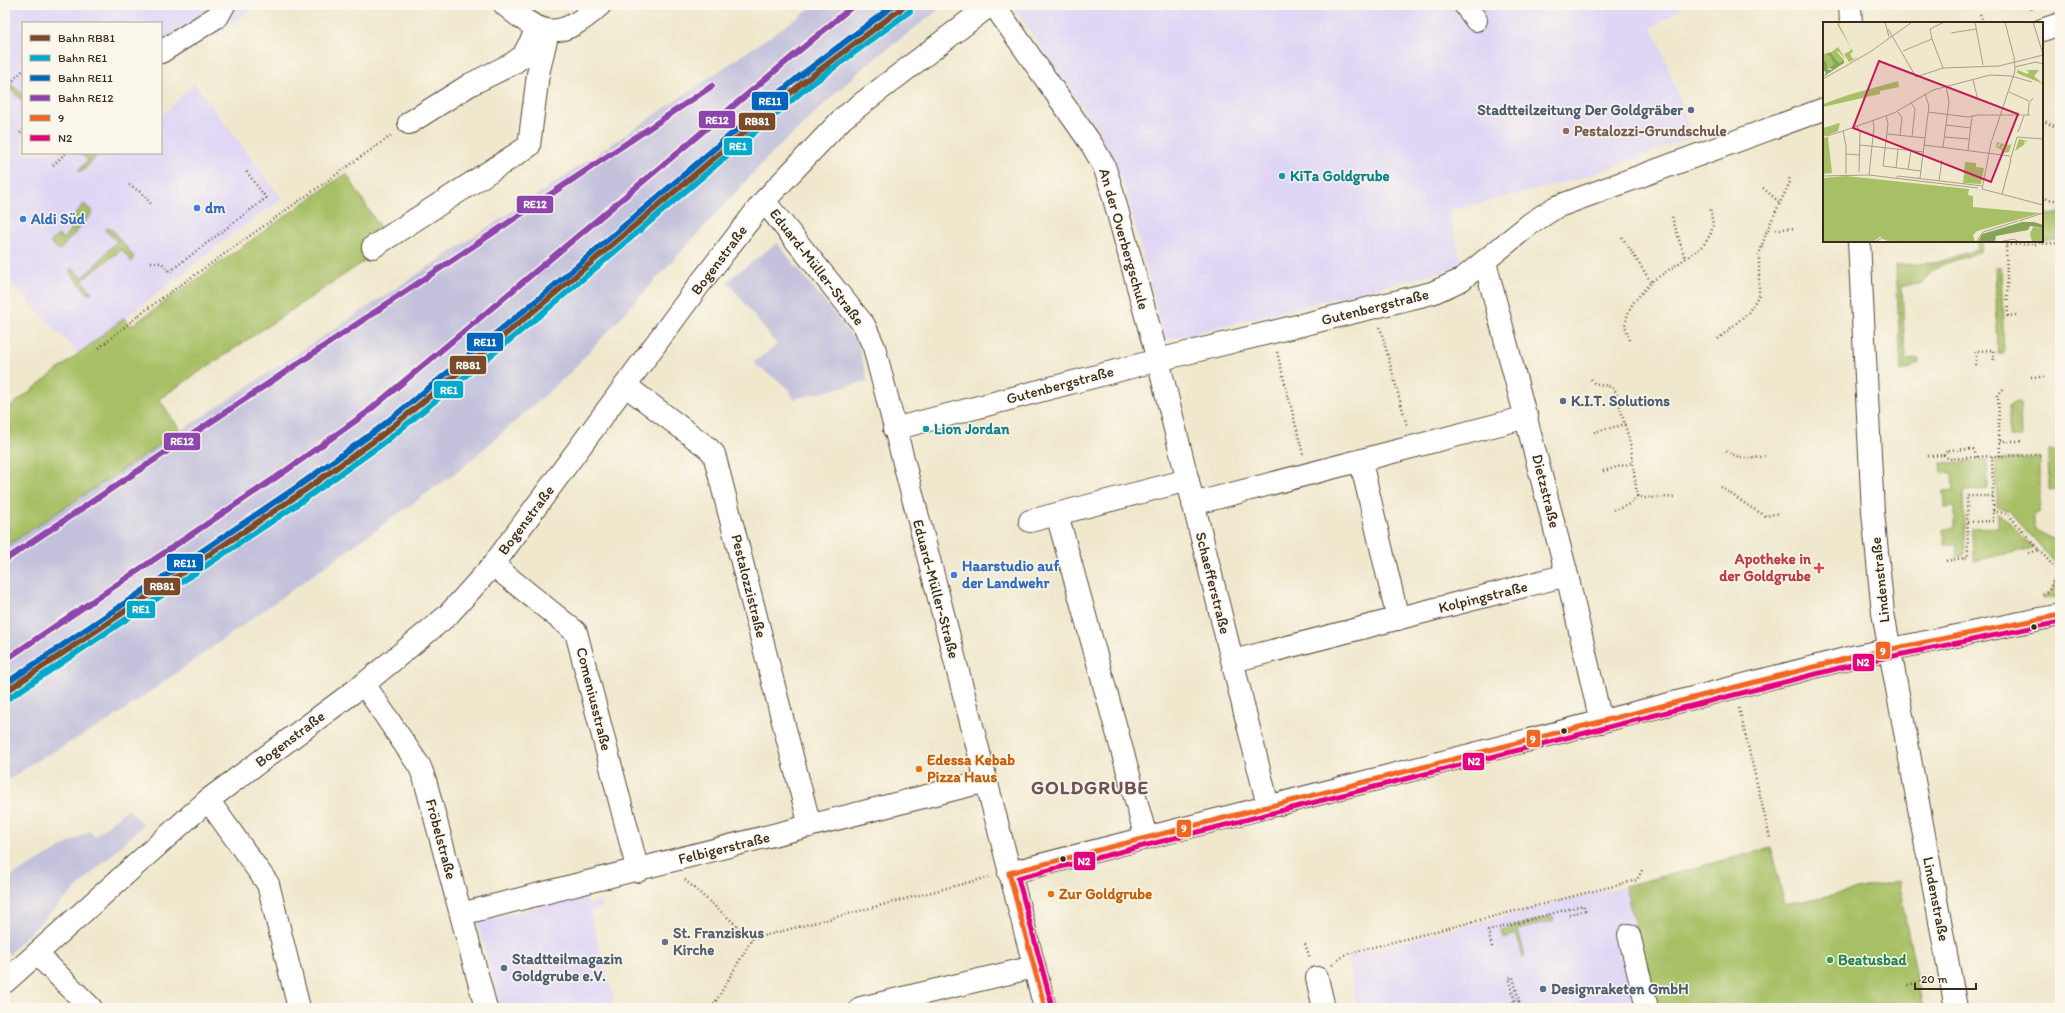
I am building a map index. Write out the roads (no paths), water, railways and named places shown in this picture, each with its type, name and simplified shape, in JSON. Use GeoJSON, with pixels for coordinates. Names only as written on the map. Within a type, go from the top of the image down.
{"type":"FeatureCollection","features":[{"type":"Feature","properties":{"kind":"street"},"geometry":{"type":"LineString","coordinates":[[162,51],[218,16],[224,5]]}},
{"type":"Feature","properties":{"kind":"street"},"geometry":{"type":"LineString","coordinates":[[505,5],[521,19],[543,30],[558,31],[573,26],[600,5]]}},
{"type":"Feature","properties":{"kind":"street","name":"Bogenstraße"},"geometry":{"type":"LineString","coordinates":[[5,982],[208,800],[364,684],[453,611],[493,565],[699,285],[764,201],[843,118],[990,5]]}},
{"type":"Feature","properties":{"kind":"street","name":"An der Overbergschule"},"geometry":{"type":"LineString","coordinates":[[994,5],[1092,145],[1104,166],[1158,360]]}},
{"type":"Feature","properties":{"kind":"street"},"geometry":{"type":"LineString","coordinates":[[1850,5],[1851,22]]}},
{"type":"Feature","properties":{"kind":"street"},"geometry":{"type":"LineString","coordinates":[[2043,30],[2060,24]]}},
{"type":"Feature","properties":{"kind":"street"},"geometry":{"type":"LineString","coordinates":[[409,123],[471,84],[512,64],[523,56],[543,30]]}},
{"type":"Feature","properties":{"kind":"street"},"geometry":{"type":"LineString","coordinates":[[374,247],[529,146],[543,30]]}},
{"type":"Feature","properties":{"kind":"street","name":"Gutenbergstraße"},"geometry":{"type":"LineString","coordinates":[[894,429],[1158,360],[1432,293],[1461,280],[1530,224],[1556,206],[1823,109]]}},
{"type":"Feature","properties":{"kind":"street","name":"Eduard-Müller-Straße"},"geometry":{"type":"LineString","coordinates":[[764,201],[864,325],[874,348],[1045,1008]]}},
{"type":"Feature","properties":{"kind":"street","name":"Lindenstraße"},"geometry":{"type":"LineString","coordinates":[[1859,242],[1873,512],[1883,613],[1956,1008]]}},
{"type":"Feature","properties":{"kind":"street","name":"Dietzstraße"},"geometry":{"type":"LineString","coordinates":[[1485,262],[1527,417],[1567,576],[1601,722]]}},
{"type":"Feature","properties":{"kind":"street","name":"Schaefferstraße"},"geometry":{"type":"LineString","coordinates":[[1158,360],[1268,806]]}},
{"type":"Feature","properties":{"kind":"street","name":"Pestalozzistraße"},"geometry":{"type":"LineString","coordinates":[[626,386],[714,454],[810,826]]}},
{"type":"Feature","properties":{"kind":"street"},"geometry":{"type":"LineString","coordinates":[[1193,504],[1360,462],[1527,417]]}},
{"type":"Feature","properties":{"kind":"street"},"geometry":{"type":"LineString","coordinates":[[1360,462],[1398,619]]}},
{"type":"Feature","properties":{"kind":"street"},"geometry":{"type":"LineString","coordinates":[[1030,520],[1188,480]]}},
{"type":"Feature","properties":{"kind":"street"},"geometry":{"type":"LineString","coordinates":[[1060,525],[1146,838]]}},
{"type":"Feature","properties":{"kind":"street","name":"Comeniusstraße"},"geometry":{"type":"LineString","coordinates":[[493,565],[576,632],[638,870]]}},
{"type":"Feature","properties":{"kind":"street","name":"Kolpingstraße"},"geometry":{"type":"LineString","coordinates":[[1233,661],[1567,576]]}},
{"type":"Feature","properties":{"kind":"street"},"geometry":{"type":"LineString","coordinates":[[1009,873],[1889,649],[2060,615]]}},
{"type":"Feature","properties":{"kind":"street","name":"Fröbelstraße"},"geometry":{"type":"LineString","coordinates":[[364,684],[420,767],[486,1008]]}},
{"type":"Feature","properties":{"kind":"street","name":"Felbigerstraße"},"geometry":{"type":"LineString","coordinates":[[461,914],[986,781]]}},
{"type":"Feature","properties":{"kind":"street"},"geometry":{"type":"LineString","coordinates":[[208,800],[268,884],[299,1008]]}},
{"type":"Feature","properties":{"kind":"street"},"geometry":{"type":"LineString","coordinates":[[1629,935],[1647,1008]]}},
{"type":"Feature","properties":{"kind":"street"},"geometry":{"type":"LineString","coordinates":[[37,954],[91,1008]]}},
{"type":"Feature","properties":{"kind":"street"},"geometry":{"type":"LineString","coordinates":[[861,1008],[1034,967]]}},
{"type":"Feature","properties":{"kind":"street"},"geometry":{"type":"LineString","coordinates":[[1317,978],[1324,1008]]}},
{"type":"Feature","properties":{"kind":"rail line","name":"RE12"},"geometry":{"type":"LineString","coordinates":[[5,660],[284,472],[365,414],[854,5]]}},
{"type":"Feature","properties":{"kind":"rail line","name":"RE11"},"geometry":{"type":"LineString","coordinates":[[5,684],[294,489],[377,430],[542,296],[796,79],[894,5]]}},
{"type":"Feature","properties":{"kind":"rail line","name":"RB81"},"geometry":{"type":"LineString","coordinates":[[5,692],[298,495],[381,436],[546,301],[801,84],[906,5]]}},
{"type":"Feature","properties":{"kind":"rail line","name":"RE1"},"geometry":{"type":"LineString","coordinates":[[9,698],[302,501],[385,442],[551,306],[805,89],[910,11]]}},
{"type":"Feature","properties":{"kind":"rail line","name":"RE12"},"geometry":{"type":"LineString","coordinates":[[5,560],[712,86]]}},
{"type":"Feature","properties":{"kind":"place","name":"Stadtteilzeitung Der Goldgräber"},"geometry":{"type":"Point","coordinates":[1691,110]}},
{"type":"Feature","properties":{"kind":"place","name":"Pestalozzi-Grundschule"},"geometry":{"type":"Point","coordinates":[1566,131]}},
{"type":"Feature","properties":{"kind":"place","name":"KiTa Goldgrube"},"geometry":{"type":"Point","coordinates":[1282,176]}},
{"type":"Feature","properties":{"kind":"place","name":"dm"},"geometry":{"type":"Point","coordinates":[197,208]}},
{"type":"Feature","properties":{"kind":"place","name":"Aldi Süd"},"geometry":{"type":"Point","coordinates":[23,219]}},
{"type":"Feature","properties":{"kind":"place","name":"K.I.T. Solutions"},"geometry":{"type":"Point","coordinates":[1563,401]}},
{"type":"Feature","properties":{"kind":"place","name":"Lion Jordan"},"geometry":{"type":"Point","coordinates":[926,429]}},
{"type":"Feature","properties":{"kind":"place","name":"Apotheke in der Goldgrube"},"geometry":{"type":"Point","coordinates":[1819,568]}},
{"type":"Feature","properties":{"kind":"place","name":"Haarstudio auf der Landwehr"},"geometry":{"type":"Point","coordinates":[954,575]}},
{"type":"Feature","properties":{"kind":"place","name":"Edessa Kebab Pizza Haus"},"geometry":{"type":"Point","coordinates":[919,769]}},
{"type":"Feature","properties":{"kind":"place","name":"Zur Goldgrube"},"geometry":{"type":"Point","coordinates":[1051,894]}},
{"type":"Feature","properties":{"kind":"place","name":"St. Franziskus Kirche"},"geometry":{"type":"Point","coordinates":[665,942]}},
{"type":"Feature","properties":{"kind":"place","name":"Beatusbad"},"geometry":{"type":"Point","coordinates":[1830,960]}},
{"type":"Feature","properties":{"kind":"place","name":"Stadtteilmagazin Goldgrube e.V."},"geometry":{"type":"Point","coordinates":[504,968]}},
{"type":"Feature","properties":{"kind":"place","name":"Designraketen GmbH"},"geometry":{"type":"Point","coordinates":[1543,989]}},
{"type":"Feature","properties":{"kind":"district","name":"GOLDGRUBE"},"geometry":{"type":"Point","coordinates":[1090,787]}}]}
